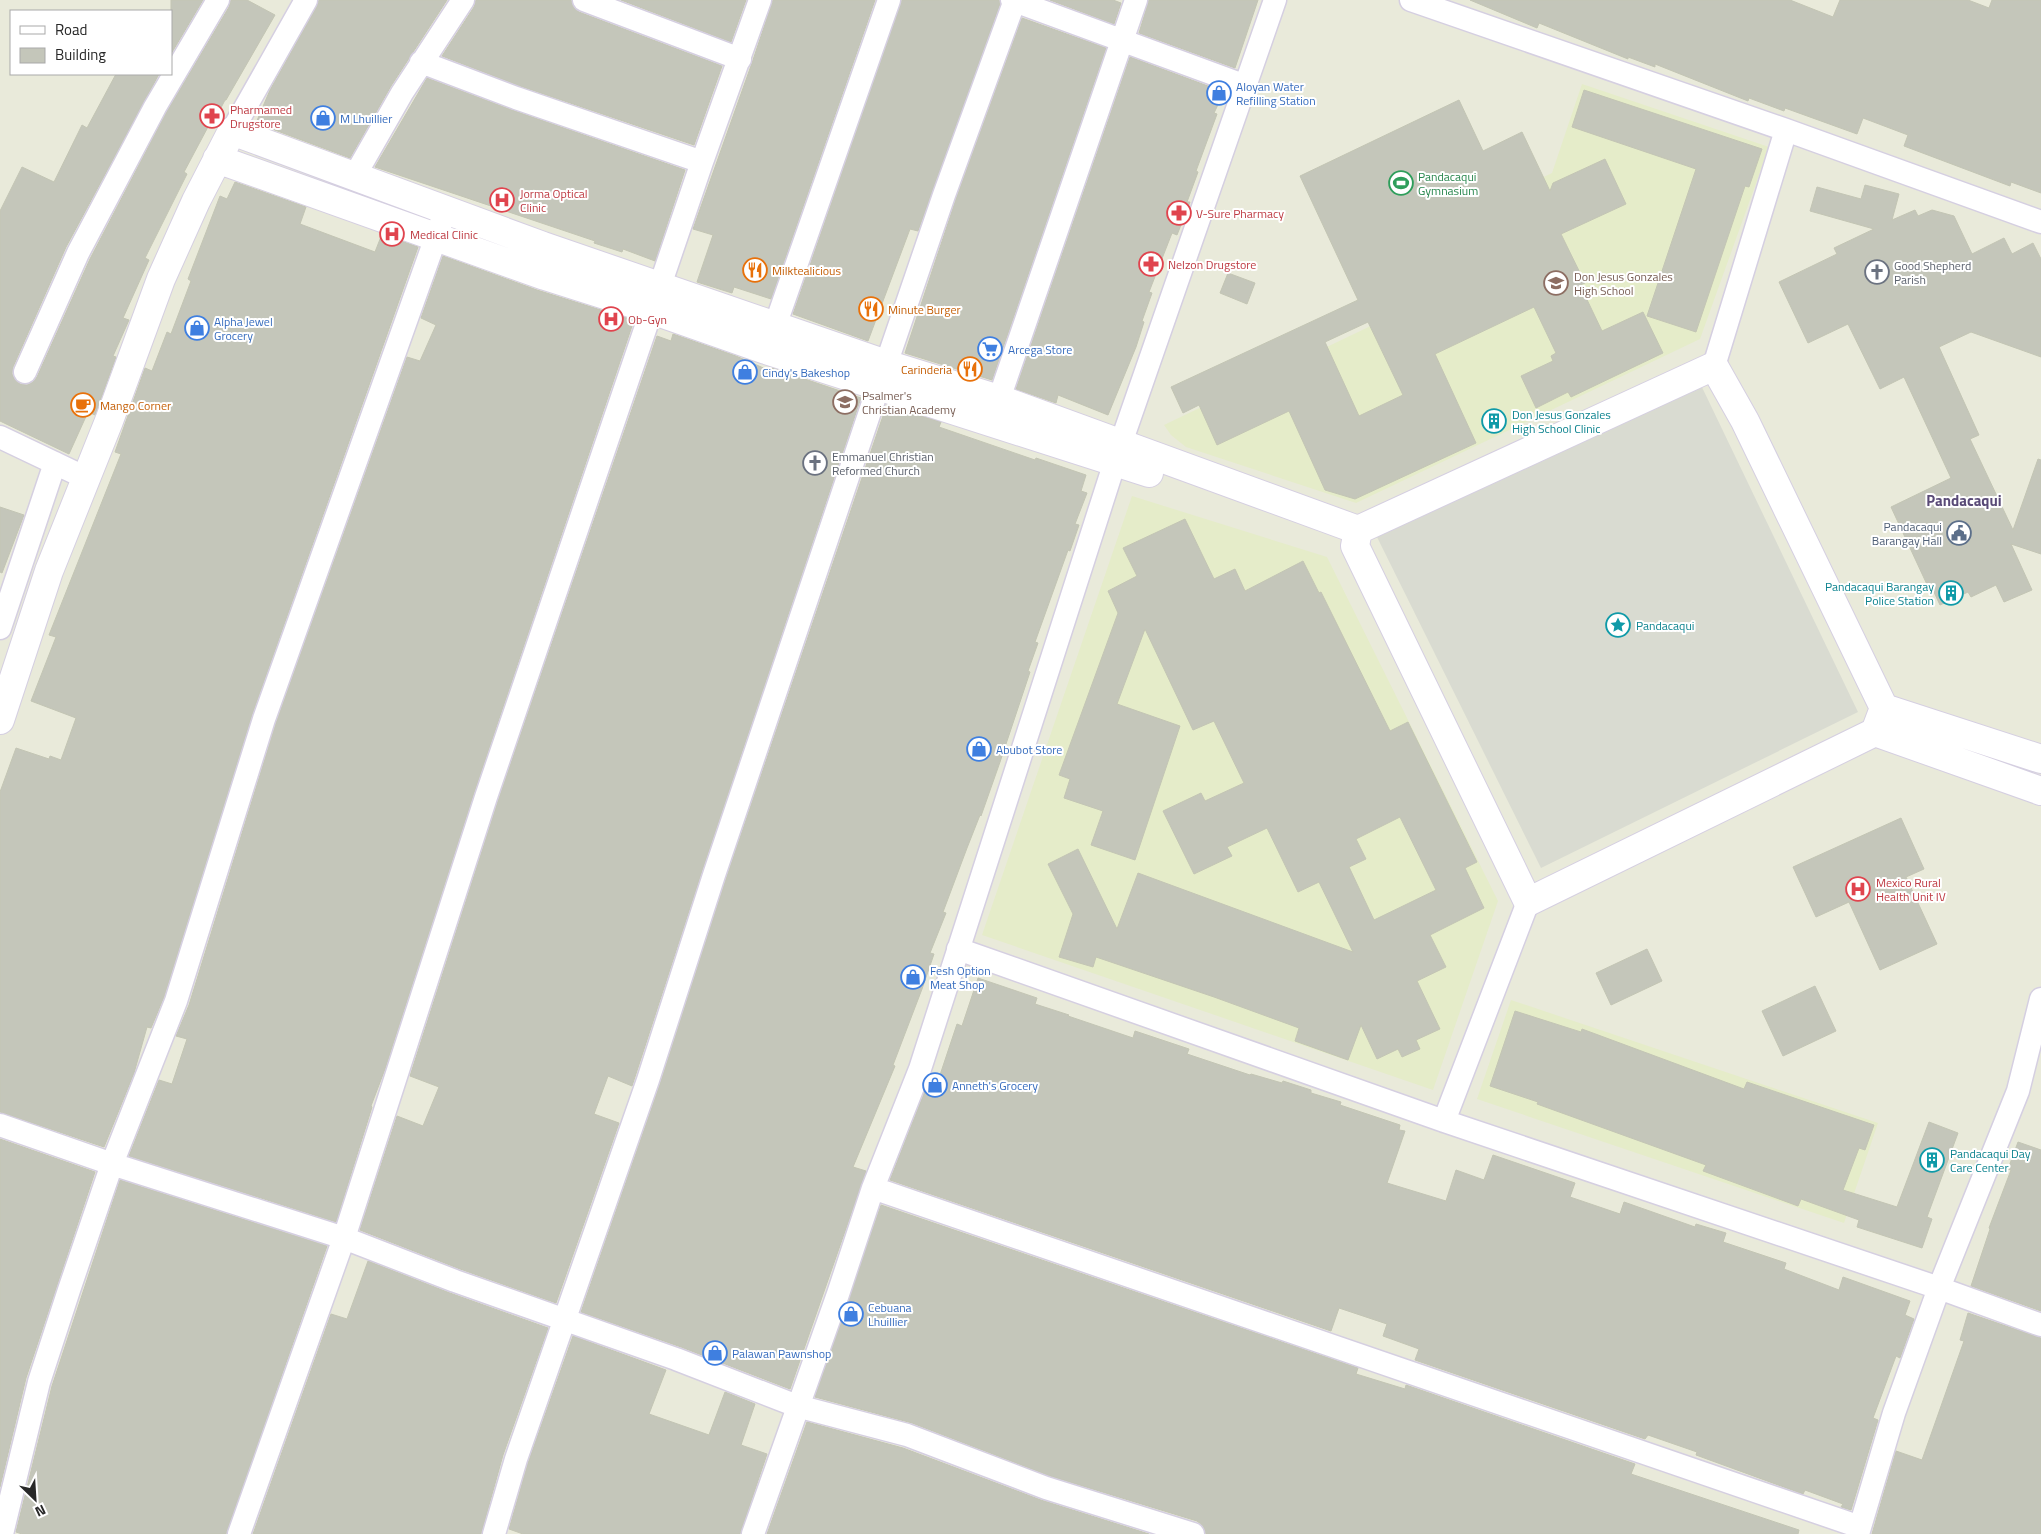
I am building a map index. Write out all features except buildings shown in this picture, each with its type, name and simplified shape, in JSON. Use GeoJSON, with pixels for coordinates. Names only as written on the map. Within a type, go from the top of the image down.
{"type":"FeatureCollection","features":[{"type":"Feature","properties":{"kind":"street"},"geometry":{"type":"LineString","coordinates":[[25,372],[78,253],[155,107],[218,0]]}},
{"type":"Feature","properties":{"kind":"street"},"geometry":{"type":"LineString","coordinates":[[0,720],[49,571],[109,422],[161,279],[217,158],[306,0]]}},
{"type":"Feature","properties":{"kind":"street"},"geometry":{"type":"LineString","coordinates":[[354,177],[422,62],[463,0]]}},
{"type":"Feature","properties":{"kind":"street"},"geometry":{"type":"LineString","coordinates":[[584,0],[740,59]]}},
{"type":"Feature","properties":{"kind":"street"},"geometry":{"type":"LineString","coordinates":[[239,1534],[344,1238],[487,795],[702,162],[760,0]]}},
{"type":"Feature","properties":{"kind":"street"},"geometry":{"type":"LineString","coordinates":[[776,326],[889,0]]}},
{"type":"Feature","properties":{"kind":"street"},"geometry":{"type":"LineString","coordinates":[[494,1534],[516,1459],[648,1080],[714,875],[882,374],[1014,0],[1122,42],[1246,86]]}},
{"type":"Feature","properties":{"kind":"street"},"geometry":{"type":"LineString","coordinates":[[1000,399],[1136,0]]}},
{"type":"Feature","properties":{"kind":"street"},"geometry":{"type":"LineString","coordinates":[[754,1534],[873,1188],[920,1069],[1118,452],[1275,0]]}},
{"type":"Feature","properties":{"kind":"street"},"geometry":{"type":"LineString","coordinates":[[1411,0],[1786,130],[2041,222]]}},
{"type":"Feature","properties":{"kind":"street"},"geometry":{"type":"LineString","coordinates":[[422,62],[516,98],[702,162]]}},
{"type":"Feature","properties":{"kind":"street"},"geometry":{"type":"LineString","coordinates":[[232,130],[446,210],[656,298],[766,350],[1000,399],[1118,452]]}},
{"type":"Feature","properties":{"kind":"street"},"geometry":{"type":"LineString","coordinates":[[1786,130],[1714,366],[1745,421],[1879,720],[2041,791]]}},
{"type":"Feature","properties":{"kind":"street"},"geometry":{"type":"LineString","coordinates":[[217,158],[545,276],[656,298],[776,326],[882,374],[1118,452],[1356,538],[1528,902]]}},
{"type":"Feature","properties":{"kind":"street"},"geometry":{"type":"LineString","coordinates":[[2,1534],[38,1382],[112,1164],[176,1001],[264,719],[446,210]]}},
{"type":"Feature","properties":{"kind":"street"},"geometry":{"type":"LineString","coordinates":[[1356,538],[1714,366]]}},
{"type":"Feature","properties":{"kind":"street"},"geometry":{"type":"LineString","coordinates":[[0,437],[86,478]]}},
{"type":"Feature","properties":{"kind":"street"},"geometry":{"type":"LineString","coordinates":[[0,628],[55,463]]}},
{"type":"Feature","properties":{"kind":"street"},"geometry":{"type":"LineString","coordinates":[[22,563],[49,571]]}},
{"type":"Feature","properties":{"kind":"street"},"geometry":{"type":"LineString","coordinates":[[1444,1121],[1528,902],[1879,720],[2041,759]]}},
{"type":"Feature","properties":{"kind":"street"},"geometry":{"type":"LineString","coordinates":[[958,949],[1444,1121],[1939,1288],[2041,1325]]}},
{"type":"Feature","properties":{"kind":"street"},"geometry":{"type":"LineString","coordinates":[[873,1188],[1859,1531],[1894,1413],[1939,1288],[2018,1091],[2041,999]]}},
{"type":"Feature","properties":{"kind":"street"},"geometry":{"type":"LineString","coordinates":[[0,1125],[112,1164],[344,1238],[455,1281],[676,1359],[797,1406],[907,1435],[1046,1488],[1193,1534]]}},
{"type":"Feature","properties":{"kind":"shaded area","name":"Don Jesus Gonzales High School"},"geometry":{"type":"Polygon","coordinates":[[[1582,84],[1769,147],[1700,339],[1356,503],[1186,447],[1171,435],[1164,425],[1404,310],[1379,256],[1552,173],[1582,84]]]}},
{"type":"Feature","properties":{"kind":"shaded area","name":"Pandacaqui"},"geometry":{"type":"Polygon","coordinates":[[[1699,381],[1858,712],[1541,868],[1377,537],[1699,381]]]}},
{"type":"Feature","properties":{"kind":"shaded area"},"geometry":{"type":"Polygon","coordinates":[[[1132,496],[1327,557],[1498,901],[1433,1090],[982,935],[1132,496]]]}},
{"type":"Feature","properties":{"kind":"shaded area"},"geometry":{"type":"Polygon","coordinates":[[[1511,1000],[1878,1123],[1844,1223],[1477,1099],[1511,1000]]]}},
{"type":"Feature","properties":{"kind":"place","name":"Aloyan Water Refilling Station"},"geometry":{"type":"Point","coordinates":[1219,93]}},
{"type":"Feature","properties":{"kind":"place","name":"Pharmamed Drugstore"},"geometry":{"type":"Point","coordinates":[212,116]}},
{"type":"Feature","properties":{"kind":"place","name":"M Lhuillier"},"geometry":{"type":"Point","coordinates":[323,118]}},
{"type":"Feature","properties":{"kind":"place","name":"Pandacaqui Gymnasium"},"geometry":{"type":"Point","coordinates":[1401,183]}},
{"type":"Feature","properties":{"kind":"place","name":"Jorma Optical Clinic"},"geometry":{"type":"Point","coordinates":[502,200]}},
{"type":"Feature","properties":{"kind":"place","name":"V-Sure Pharmacy"},"geometry":{"type":"Point","coordinates":[1179,213]}},
{"type":"Feature","properties":{"kind":"place","name":"Medical Clinic"},"geometry":{"type":"Point","coordinates":[392,234]}},
{"type":"Feature","properties":{"kind":"place","name":"Nelzon Drugstore"},"geometry":{"type":"Point","coordinates":[1151,264]}},
{"type":"Feature","properties":{"kind":"place","name":"Milktealicious"},"geometry":{"type":"Point","coordinates":[755,270]}},
{"type":"Feature","properties":{"kind":"place","name":"Good Shepherd Parish"},"geometry":{"type":"Point","coordinates":[1877,272]}},
{"type":"Feature","properties":{"kind":"place","name":"Don Jesus Gonzales High School"},"geometry":{"type":"Point","coordinates":[1556,283]}},
{"type":"Feature","properties":{"kind":"place","name":"Minute Burger"},"geometry":{"type":"Point","coordinates":[871,309]}},
{"type":"Feature","properties":{"kind":"place","name":"Ob-Gyn"},"geometry":{"type":"Point","coordinates":[611,319]}},
{"type":"Feature","properties":{"kind":"place","name":"Alpha Jewel Grocery"},"geometry":{"type":"Point","coordinates":[197,328]}},
{"type":"Feature","properties":{"kind":"place","name":"Arcega Store"},"geometry":{"type":"Point","coordinates":[990,349]}},
{"type":"Feature","properties":{"kind":"place","name":"Carinderia"},"geometry":{"type":"Point","coordinates":[970,369]}},
{"type":"Feature","properties":{"kind":"place","name":"Cindy's Bakeshop"},"geometry":{"type":"Point","coordinates":[745,372]}},
{"type":"Feature","properties":{"kind":"place","name":"Psalmer's Christian Academy"},"geometry":{"type":"Point","coordinates":[845,402]}},
{"type":"Feature","properties":{"kind":"place","name":"Mango Corner"},"geometry":{"type":"Point","coordinates":[83,405]}},
{"type":"Feature","properties":{"kind":"place","name":"Don Jesus Gonzales High School Clinic"},"geometry":{"type":"Point","coordinates":[1494,421]}},
{"type":"Feature","properties":{"kind":"place","name":"Emmanuel Christian Reformed Church"},"geometry":{"type":"Point","coordinates":[815,463]}},
{"type":"Feature","properties":{"kind":"place","name":"Pandacaqui Barangay Hall"},"geometry":{"type":"Point","coordinates":[1959,533]}},
{"type":"Feature","properties":{"kind":"place","name":"Pandacaqui Barangay Police Station"},"geometry":{"type":"Point","coordinates":[1951,593]}},
{"type":"Feature","properties":{"kind":"place","name":"Pandacaqui"},"geometry":{"type":"Point","coordinates":[1618,625]}},
{"type":"Feature","properties":{"kind":"place","name":"Abubot Store"},"geometry":{"type":"Point","coordinates":[979,749]}},
{"type":"Feature","properties":{"kind":"place","name":"Mexico Rural Health Unit IV"},"geometry":{"type":"Point","coordinates":[1858,889]}},
{"type":"Feature","properties":{"kind":"place","name":"Fesh Option Meat Shop"},"geometry":{"type":"Point","coordinates":[913,977]}},
{"type":"Feature","properties":{"kind":"place","name":"Anneth's Grocery"},"geometry":{"type":"Point","coordinates":[935,1085]}},
{"type":"Feature","properties":{"kind":"place","name":"Pandacaqui Day Care Center"},"geometry":{"type":"Point","coordinates":[1932,1160]}},
{"type":"Feature","properties":{"kind":"place","name":"Cebuana Lhuillier"},"geometry":{"type":"Point","coordinates":[851,1314]}},
{"type":"Feature","properties":{"kind":"place","name":"Palawan Pawnshop"},"geometry":{"type":"Point","coordinates":[715,1353]}},
{"type":"Feature","properties":{"kind":"district","name":"Pandacaqui"},"geometry":{"type":"Point","coordinates":[1964,500]}}]}
